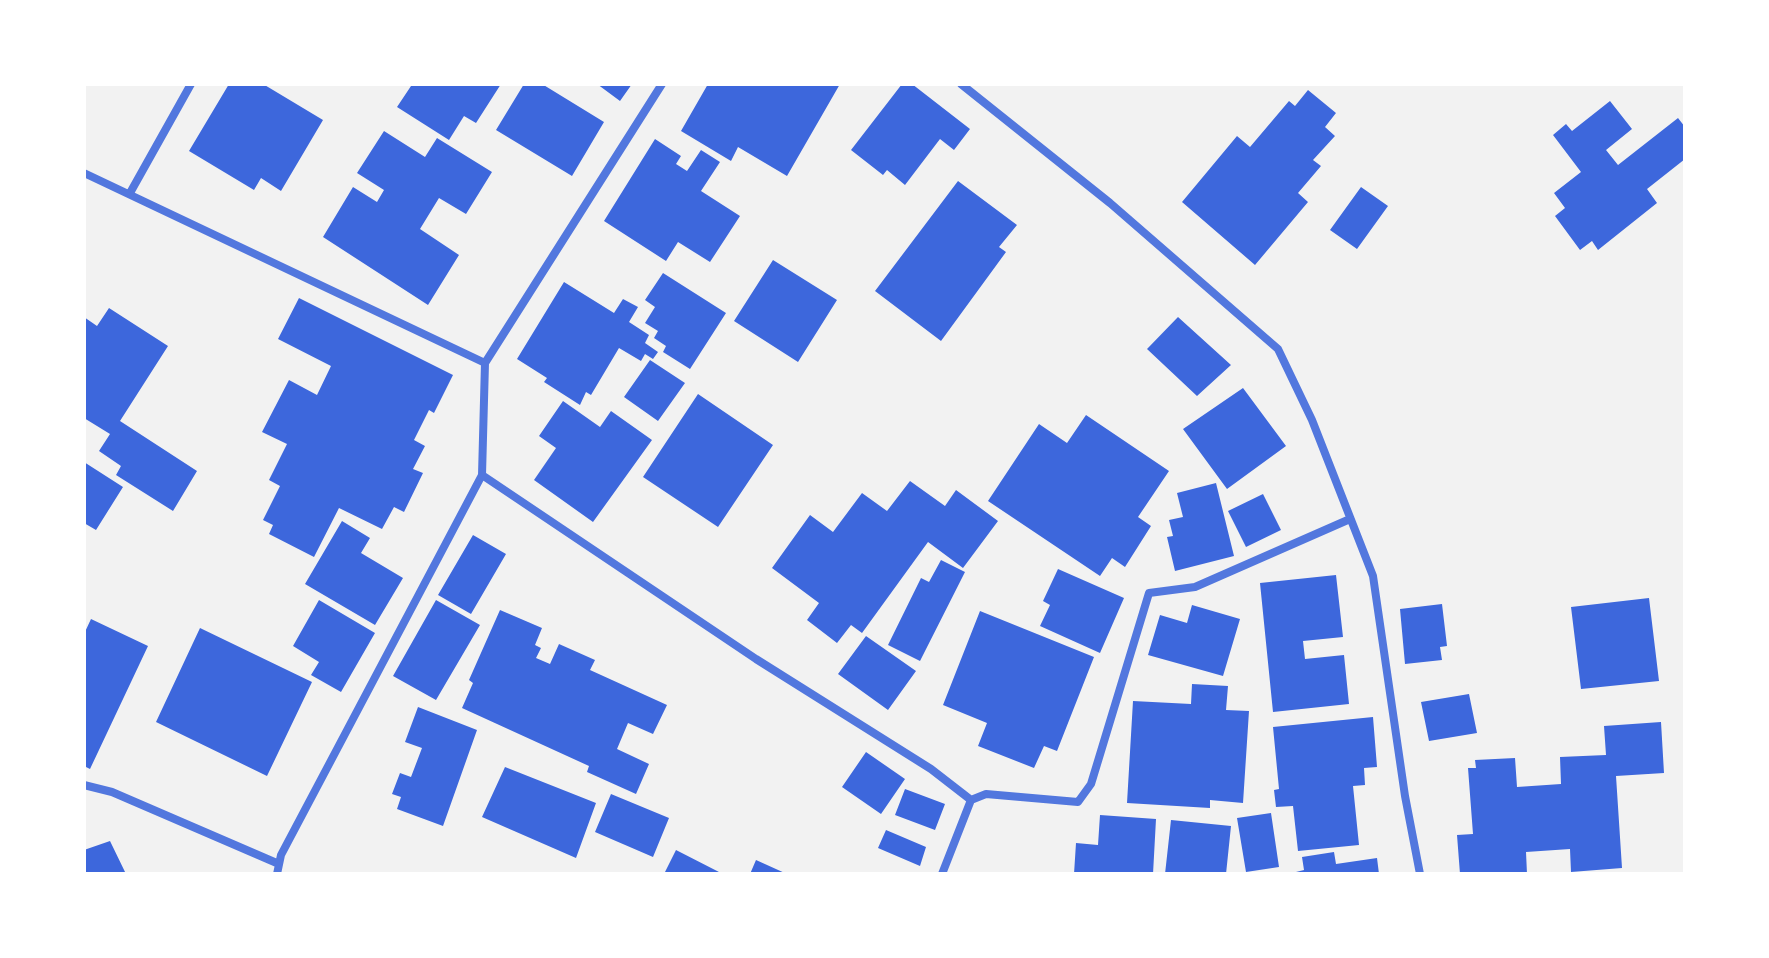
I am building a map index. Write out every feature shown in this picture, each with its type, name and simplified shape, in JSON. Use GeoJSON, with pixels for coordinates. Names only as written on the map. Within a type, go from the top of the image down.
{"type":"FeatureCollection","features":[{"type":"Feature","properties":{"kind":"street"},"geometry":{"type":"LineString","coordinates":[[130,193],[191,84]]}},
{"type":"Feature","properties":{"kind":"street"},"geometry":{"type":"LineString","coordinates":[[84,785],[112,792],[278,869],[482,475],[485,363],[662,84]]}},
{"type":"Feature","properties":{"kind":"street"},"geometry":{"type":"LineString","coordinates":[[961,84],[1110,203],[1278,349],[1312,420],[1373,576],[1420,874]]}},
{"type":"Feature","properties":{"kind":"street"},"geometry":{"type":"LineString","coordinates":[[84,173],[485,363]]}},
{"type":"Feature","properties":{"kind":"street"},"geometry":{"type":"LineString","coordinates":[[482,475],[756,659],[931,769],[971,800]]}},
{"type":"Feature","properties":{"kind":"street"},"geometry":{"type":"LineString","coordinates":[[942,874],[971,800],[986,794],[1078,802],[1091,784],[1149,593],[1195,587],[1350,519]]}},
{"type":"Feature","properties":{"kind":"building"},"geometry":{"type":"Polygon","coordinates":[[[229,84],[263,84],[323,120],[281,191],[261,178],[254,190],[189,151],[229,84]]]}},
{"type":"Feature","properties":{"kind":"building"},"geometry":{"type":"Polygon","coordinates":[[[407,84],[501,84],[476,123],[464,116],[449,140],[397,107],[411,86],[407,84]]]}},
{"type":"Feature","properties":{"kind":"building"},"geometry":{"type":"Polygon","coordinates":[[[524,84],[542,84],[604,122],[572,176],[496,130],[524,84]]]}},
{"type":"Feature","properties":{"kind":"building"},"geometry":{"type":"Polygon","coordinates":[[[597,84],[632,84],[620,101],[597,84]]]}},
{"type":"Feature","properties":{"kind":"building"},"geometry":{"type":"Polygon","coordinates":[[[708,84],[840,84],[787,176],[738,147],[731,161],[681,131],[708,84]]]}},
{"type":"Feature","properties":{"kind":"building"},"geometry":{"type":"Polygon","coordinates":[[[902,84],[912,84],[970,129],[954,150],[940,139],[905,185],[887,170],[883,175],[851,150],[902,84]]]}},
{"type":"Feature","properties":{"kind":"building"},"geometry":{"type":"Polygon","coordinates":[[[1308,90],[1336,113],[1325,127],[1335,136],[1313,160],[1321,166],[1298,193],[1308,202],[1255,265],[1182,202],[1237,136],[1250,147],[1289,101],[1295,106],[1308,90]]]}},
{"type":"Feature","properties":{"kind":"building"},"geometry":{"type":"Polygon","coordinates":[[[1610,101],[1632,129],[1606,150],[1618,165],[1678,118],[1685,127],[1685,159],[1647,189],[1657,203],[1598,250],[1592,241],[1580,250],[1555,216],[1565,208],[1554,193],[1581,172],[1553,135],[1566,124],[1572,131],[1610,101]]]}},
{"type":"Feature","properties":{"kind":"building"},"geometry":{"type":"Polygon","coordinates":[[[384,131],[425,157],[437,138],[492,172],[466,214],[439,198],[420,229],[459,255],[428,305],[323,237],[353,187],[377,202],[384,190],[357,173],[384,131]]]}},
{"type":"Feature","properties":{"kind":"building"},"geometry":{"type":"Polygon","coordinates":[[[655,139],[681,156],[676,164],[687,171],[701,150],[720,162],[701,191],[740,216],[710,262],[678,242],[666,261],[604,221],[655,139]]]}},
{"type":"Feature","properties":{"kind":"building"},"geometry":{"type":"Polygon","coordinates":[[[958,181],[1017,225],[999,247],[1006,252],[941,341],[875,291],[958,181]]]}},
{"type":"Feature","properties":{"kind":"building"},"geometry":{"type":"Polygon","coordinates":[[[1361,187],[1388,206],[1357,249],[1330,230],[1361,187]]]}},
{"type":"Feature","properties":{"kind":"building"},"geometry":{"type":"Polygon","coordinates":[[[773,260],[837,300],[798,362],[734,321],[773,260]]]}},
{"type":"Feature","properties":{"kind":"building"},"geometry":{"type":"Polygon","coordinates":[[[663,273],[726,313],[690,369],[663,352],[666,346],[654,338],[658,331],[645,323],[655,307],[645,300],[663,273]]]}},
{"type":"Feature","properties":{"kind":"building"},"geometry":{"type":"Polygon","coordinates":[[[564,282],[614,313],[623,299],[638,307],[629,322],[649,335],[645,343],[658,352],[653,359],[645,354],[641,361],[619,348],[591,395],[586,392],[580,405],[544,382],[547,378],[517,359],[564,282]]]}},
{"type":"Feature","properties":{"kind":"building"},"geometry":{"type":"Polygon","coordinates":[[[299,298],[453,375],[434,413],[429,410],[414,440],[425,446],[413,469],[423,473],[404,512],[394,507],[382,529],[339,508],[314,557],[269,534],[273,525],[263,520],[280,486],[269,480],[287,444],[262,432],[289,380],[317,395],[331,366],[278,339],[299,298]]]}},
{"type":"Feature","properties":{"kind":"building"},"geometry":{"type":"Polygon","coordinates":[[[109,308],[168,346],[120,421],[197,471],[173,511],[116,475],[121,466],[99,451],[110,434],[84,418],[84,317],[97,326],[109,308]]]}},
{"type":"Feature","properties":{"kind":"building"},"geometry":{"type":"Polygon","coordinates":[[[1178,317],[1231,365],[1197,396],[1147,349],[1178,317]]]}},
{"type":"Feature","properties":{"kind":"building"},"geometry":{"type":"Polygon","coordinates":[[[650,360],[685,383],[658,421],[624,397],[650,360]]]}},
{"type":"Feature","properties":{"kind":"building"},"geometry":{"type":"Polygon","coordinates":[[[1243,388],[1286,446],[1227,489],[1183,429],[1243,388]]]}},
{"type":"Feature","properties":{"kind":"building"},"geometry":{"type":"Polygon","coordinates":[[[698,394],[773,445],[718,527],[643,477],[698,394]]]}},
{"type":"Feature","properties":{"kind":"building"},"geometry":{"type":"Polygon","coordinates":[[[563,401],[600,427],[611,411],[652,440],[593,522],[534,480],[556,448],[539,436],[563,401]]]}},
{"type":"Feature","properties":{"kind":"building"},"geometry":{"type":"Polygon","coordinates":[[[1086,415],[1169,471],[1138,517],[1151,526],[1125,567],[1112,558],[1100,576],[988,501],[1039,424],[1067,443],[1086,415]]]}},
{"type":"Feature","properties":{"kind":"building"},"geometry":{"type":"Polygon","coordinates":[[[84,462],[123,487],[96,530],[84,523],[84,462]]]}},
{"type":"Feature","properties":{"kind":"building"},"geometry":{"type":"Polygon","coordinates":[[[910,481],[945,506],[956,490],[998,521],[963,568],[928,542],[862,633],[851,625],[837,643],[807,620],[819,603],[772,568],[810,515],[833,532],[862,493],[887,511],[910,481]]]}},
{"type":"Feature","properties":{"kind":"building"},"geometry":{"type":"Polygon","coordinates":[[[1216,483],[1234,556],[1175,571],[1167,537],[1173,536],[1169,520],[1183,517],[1177,493],[1216,483]]]}},
{"type":"Feature","properties":{"kind":"building"},"geometry":{"type":"Polygon","coordinates":[[[1263,494],[1281,530],[1246,547],[1228,511],[1263,494]]]}},
{"type":"Feature","properties":{"kind":"building"},"geometry":{"type":"Polygon","coordinates":[[[342,521],[370,538],[361,553],[403,578],[375,625],[305,584],[342,521]]]}},
{"type":"Feature","properties":{"kind":"building"},"geometry":{"type":"Polygon","coordinates":[[[473,535],[506,554],[471,614],[438,595],[473,535]]]}},
{"type":"Feature","properties":{"kind":"building"},"geometry":{"type":"Polygon","coordinates":[[[941,560],[965,572],[920,661],[888,645],[921,578],[929,582],[941,560]]]}},
{"type":"Feature","properties":{"kind":"building"},"geometry":{"type":"Polygon","coordinates":[[[1058,569],[1124,598],[1100,653],[1040,626],[1050,605],[1043,601],[1058,569]]]}},
{"type":"Feature","properties":{"kind":"building"},"geometry":{"type":"Polygon","coordinates":[[[1336,575],[1343,637],[1303,641],[1305,659],[1344,655],[1349,704],[1273,712],[1260,583],[1336,575]]]}},
{"type":"Feature","properties":{"kind":"building"},"geometry":{"type":"Polygon","coordinates":[[[1649,598],[1659,681],[1581,689],[1571,607],[1649,598]]]}},
{"type":"Feature","properties":{"kind":"building"},"geometry":{"type":"Polygon","coordinates":[[[319,600],[375,633],[341,692],[311,675],[319,662],[293,646],[319,600]]]}},
{"type":"Feature","properties":{"kind":"building"},"geometry":{"type":"Polygon","coordinates":[[[436,600],[480,625],[436,700],[393,676],[436,600]]]}},
{"type":"Feature","properties":{"kind":"building"},"geometry":{"type":"Polygon","coordinates":[[[1442,604],[1447,646],[1440,647],[1442,660],[1405,664],[1400,609],[1442,604]]]}},
{"type":"Feature","properties":{"kind":"building"},"geometry":{"type":"Polygon","coordinates":[[[1192,605],[1240,619],[1223,676],[1148,655],[1160,615],[1187,623],[1192,605]]]}},
{"type":"Feature","properties":{"kind":"building"},"geometry":{"type":"Polygon","coordinates":[[[500,610],[542,628],[535,645],[541,648],[536,658],[550,664],[559,644],[595,660],[590,670],[667,705],[653,734],[628,723],[617,749],[649,764],[636,794],[587,772],[589,766],[462,708],[473,683],[469,680],[500,610]]]}},
{"type":"Feature","properties":{"kind":"building"},"geometry":{"type":"Polygon","coordinates":[[[980,611],[1094,657],[1057,751],[1044,746],[1034,768],[978,746],[987,723],[943,705],[980,611]]]}},
{"type":"Feature","properties":{"kind":"building"},"geometry":{"type":"Polygon","coordinates":[[[91,619],[148,646],[90,769],[84,766],[84,634],[91,619]]]}},
{"type":"Feature","properties":{"kind":"building"},"geometry":{"type":"Polygon","coordinates":[[[200,628],[312,682],[267,776],[156,722],[200,628]]]}},
{"type":"Feature","properties":{"kind":"building"},"geometry":{"type":"Polygon","coordinates":[[[866,636],[916,671],[888,710],[838,674],[866,636]]]}},
{"type":"Feature","properties":{"kind":"building"},"geometry":{"type":"Polygon","coordinates":[[[1192,684],[1228,686],[1226,710],[1249,711],[1243,803],[1210,800],[1210,808],[1127,803],[1133,701],[1191,704],[1192,684]]]}},
{"type":"Feature","properties":{"kind":"building"},"geometry":{"type":"Polygon","coordinates":[[[1469,694],[1477,733],[1429,741],[1421,702],[1469,694]]]}},
{"type":"Feature","properties":{"kind":"building"},"geometry":{"type":"Polygon","coordinates":[[[418,707],[477,730],[443,826],[397,809],[401,797],[392,794],[400,773],[411,777],[422,748],[405,742],[418,707]]]}},
{"type":"Feature","properties":{"kind":"building"},"geometry":{"type":"Polygon","coordinates":[[[1373,717],[1377,767],[1364,768],[1365,785],[1353,786],[1359,845],[1298,851],[1293,806],[1276,807],[1274,790],[1279,789],[1273,727],[1373,717]]]}},
{"type":"Feature","properties":{"kind":"building"},"geometry":{"type":"Polygon","coordinates":[[[1661,722],[1664,773],[1616,776],[1622,868],[1571,872],[1570,849],[1526,852],[1527,874],[1460,874],[1457,835],[1473,834],[1468,768],[1476,768],[1475,760],[1515,758],[1517,787],[1561,784],[1560,757],[1606,755],[1604,726],[1661,722]]]}},
{"type":"Feature","properties":{"kind":"building"},"geometry":{"type":"Polygon","coordinates":[[[866,752],[905,779],[881,814],[842,787],[866,752]]]}},
{"type":"Feature","properties":{"kind":"building"},"geometry":{"type":"Polygon","coordinates":[[[505,767],[596,803],[576,858],[482,817],[505,767]]]}},
{"type":"Feature","properties":{"kind":"building"},"geometry":{"type":"Polygon","coordinates":[[[905,789],[945,804],[935,830],[895,815],[905,789]]]}},
{"type":"Feature","properties":{"kind":"building"},"geometry":{"type":"Polygon","coordinates":[[[611,794],[669,818],[653,857],[595,832],[611,794]]]}},
{"type":"Feature","properties":{"kind":"building"},"geometry":{"type":"Polygon","coordinates":[[[1271,813],[1279,867],[1246,872],[1237,818],[1271,813]]]}},
{"type":"Feature","properties":{"kind":"building"},"geometry":{"type":"Polygon","coordinates":[[[1100,815],[1156,819],[1153,874],[1074,874],[1076,843],[1098,845],[1100,815]]]}},
{"type":"Feature","properties":{"kind":"building"},"geometry":{"type":"Polygon","coordinates":[[[1171,820],[1231,826],[1226,874],[1165,874],[1171,820]]]}},
{"type":"Feature","properties":{"kind":"building"},"geometry":{"type":"Polygon","coordinates":[[[886,830],[926,847],[920,866],[878,848],[886,830]]]}},
{"type":"Feature","properties":{"kind":"building"},"geometry":{"type":"Polygon","coordinates":[[[110,841],[126,874],[84,874],[84,850],[110,841]]]}},
{"type":"Feature","properties":{"kind":"building"},"geometry":{"type":"Polygon","coordinates":[[[676,850],[719,872],[718,874],[664,874],[676,850]]]}},
{"type":"Feature","properties":{"kind":"building"},"geometry":{"type":"Polygon","coordinates":[[[1334,852],[1336,864],[1377,858],[1379,874],[1288,874],[1304,870],[1302,857],[1334,852]]]}},
{"type":"Feature","properties":{"kind":"building"},"geometry":{"type":"Polygon","coordinates":[[[756,860],[787,874],[750,874],[756,860]]]}}]}
